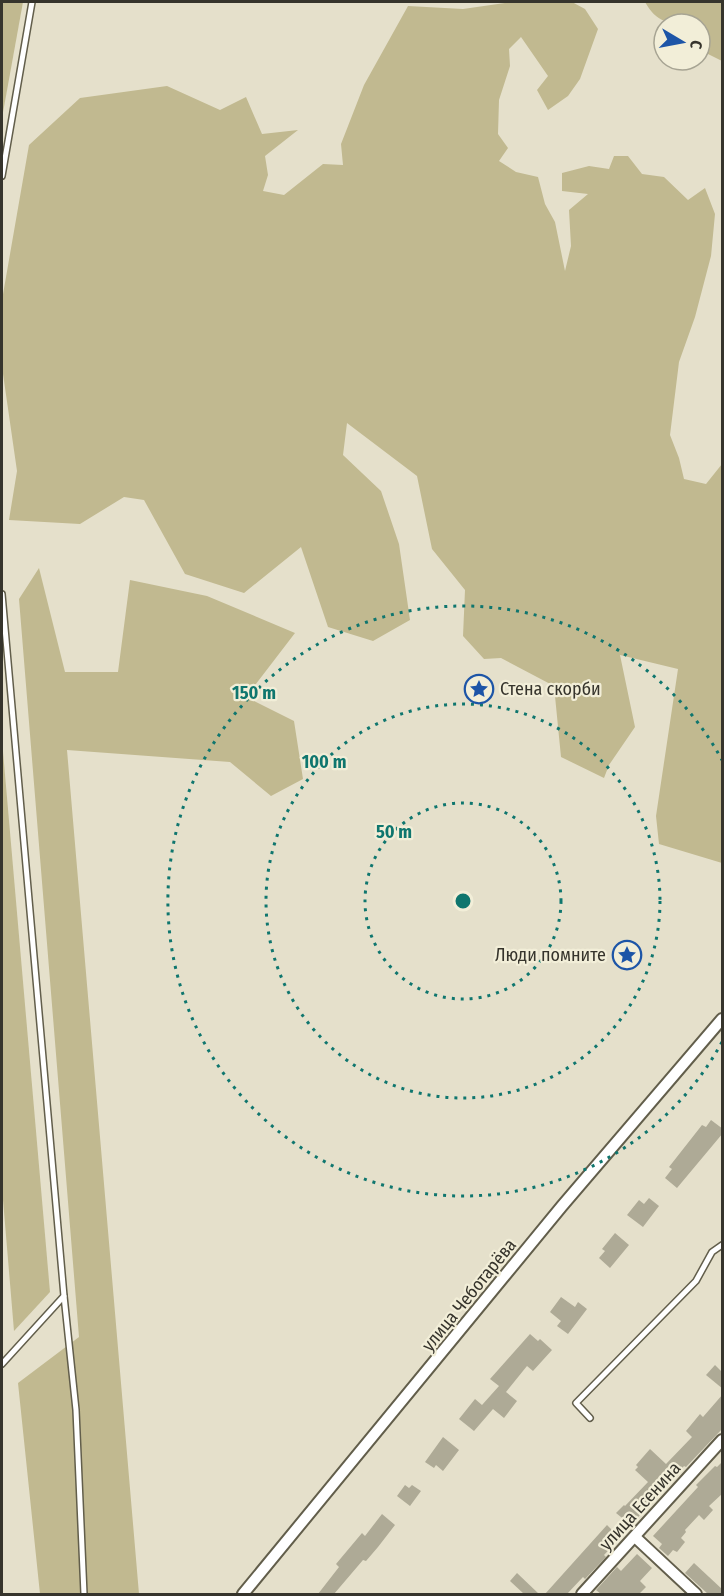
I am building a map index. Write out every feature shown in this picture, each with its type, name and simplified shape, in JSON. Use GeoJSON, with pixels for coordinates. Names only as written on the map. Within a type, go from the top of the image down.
{"type":"FeatureCollection","features":[{"type":"Feature","properties":{"kind":"street","name":"улица Чеботарёва"},"geometry":{"type":"LineString","coordinates":[[243,1594],[562,1206],[723,1019]]}},
{"type":"Feature","properties":{"kind":"street","name":"улица Есенина"},"geometry":{"type":"LineString","coordinates":[[582,1594],[723,1440]]}},
{"type":"Feature","properties":{"kind":"street"},"geometry":{"type":"LineString","coordinates":[[635,1537],[696,1594]]}},
{"type":"Feature","properties":{"kind":"lane"},"geometry":{"type":"LineString","coordinates":[[2,176],[32,2]]}},
{"type":"Feature","properties":{"kind":"lane"},"geometry":{"type":"LineString","coordinates":[[2,594],[76,1410],[84,1594]]}},
{"type":"Feature","properties":{"kind":"lane"},"geometry":{"type":"LineString","coordinates":[[590,1418],[576,1403],[696,1281],[712,1252],[723,1245]]}},
{"type":"Feature","properties":{"kind":"lane"},"geometry":{"type":"LineString","coordinates":[[2,1364],[64,1296]]}},
{"type":"Feature","properties":{"kind":"shaded area"},"geometry":{"type":"Polygon","coordinates":[[[2,2],[23,2],[2,118],[2,2]]]}},
{"type":"Feature","properties":{"kind":"shaded area"},"geometry":{"type":"Polygon","coordinates":[[[511,2],[572,2],[585,9],[598,29],[580,79],[568,96],[548,110],[537,90],[548,76],[521,37],[509,49],[510,66],[499,100],[498,134],[508,148],[499,161],[516,172],[538,177],[545,204],[555,222],[565,271],[571,246],[569,210],[588,194],[562,191],[562,173],[589,166],[609,169],[614,156],[628,156],[642,174],[664,177],[688,200],[705,188],[715,214],[711,256],[695,317],[679,362],[670,435],[684,479],[706,484],[722,464],[722,863],[659,844],[656,816],[678,669],[620,655],[635,727],[609,765],[604,778],[561,757],[554,686],[501,658],[484,659],[463,636],[465,590],[432,549],[417,476],[347,423],[343,455],[381,491],[399,544],[410,620],[373,641],[328,627],[301,547],[244,593],[185,574],[144,500],[124,497],[80,524],[9,520],[17,471],[2,367],[2,300],[29,145],[80,98],[167,86],[220,110],[246,97],[262,134],[298,130],[265,156],[268,175],[263,191],[284,195],[323,164],[343,165],[341,144],[364,85],[408,6],[463,9],[511,2]]]}},
{"type":"Feature","properties":{"kind":"shaded area"},"geometry":{"type":"Polygon","coordinates":[[[645,2],[722,2],[722,61],[712,56],[712,12],[652,12],[645,2]]]}},
{"type":"Feature","properties":{"kind":"shaded area"},"geometry":{"type":"Polygon","coordinates":[[[39,568],[65,672],[118,672],[130,580],[207,596],[295,633],[246,697],[294,721],[303,779],[271,796],[230,762],[67,750],[139,1594],[40,1594],[18,1383],[79,1337],[19,599],[39,568]]]}},
{"type":"Feature","properties":{"kind":"shaded area"},"geometry":{"type":"Polygon","coordinates":[[[2,740],[50,1292],[14,1331],[2,1188],[2,740]]]}},
{"type":"Feature","properties":{"kind":"building"},"geometry":{"type":"Polygon","coordinates":[[[711,1120],[723,1129],[723,1133],[677,1188],[665,1178],[672,1169],[669,1167],[702,1125],[706,1127],[711,1120]]]}},
{"type":"Feature","properties":{"kind":"building"},"geometry":{"type":"Polygon","coordinates":[[[649,1198],[659,1206],[643,1227],[627,1215],[639,1200],[644,1204],[649,1198]]]}},
{"type":"Feature","properties":{"kind":"building"},"geometry":{"type":"Polygon","coordinates":[[[615,1233],[629,1245],[610,1268],[599,1258],[605,1251],[602,1249],[615,1233]]]}},
{"type":"Feature","properties":{"kind":"building"},"geometry":{"type":"Polygon","coordinates":[[[561,1297],[575,1307],[578,1302],[587,1309],[568,1334],[557,1326],[561,1321],[550,1312],[561,1297]]]}},
{"type":"Feature","properties":{"kind":"building"},"geometry":{"type":"Polygon","coordinates":[[[530,1334],[538,1341],[540,1339],[552,1350],[533,1371],[527,1366],[506,1392],[517,1401],[504,1418],[493,1409],[474,1431],[459,1419],[475,1399],[482,1405],[499,1386],[490,1379],[530,1334]]]}},
{"type":"Feature","properties":{"kind":"building"},"geometry":{"type":"Polygon","coordinates":[[[715,1365],[723,1373],[723,1389],[706,1375],[715,1365]]]}},
{"type":"Feature","properties":{"kind":"building"},"geometry":{"type":"Polygon","coordinates":[[[723,1394],[723,1428],[686,1467],[684,1466],[631,1525],[616,1513],[648,1482],[635,1470],[638,1467],[636,1465],[650,1449],[666,1464],[692,1437],[686,1431],[700,1414],[703,1417],[723,1394]]]}},
{"type":"Feature","properties":{"kind":"building"},"geometry":{"type":"Polygon","coordinates":[[[443,1437],[459,1450],[443,1471],[436,1465],[434,1468],[425,1462],[443,1437]]]}},
{"type":"Feature","properties":{"kind":"building"},"geometry":{"type":"Polygon","coordinates":[[[723,1461],[723,1493],[709,1506],[713,1510],[704,1520],[699,1515],[685,1530],[681,1538],[685,1542],[677,1552],[673,1550],[668,1556],[659,1548],[662,1544],[653,1536],[698,1487],[696,1485],[723,1461]]]}},
{"type":"Feature","properties":{"kind":"building"},"geometry":{"type":"Polygon","coordinates":[[[405,1485],[409,1488],[412,1485],[421,1491],[410,1506],[397,1496],[405,1485]]]}},
{"type":"Feature","properties":{"kind":"building"},"geometry":{"type":"Polygon","coordinates":[[[382,1514],[395,1525],[378,1547],[366,1561],[363,1560],[334,1594],[318,1594],[339,1567],[336,1564],[362,1533],[365,1536],[382,1514]]]}},
{"type":"Feature","properties":{"kind":"building"},"geometry":{"type":"Polygon","coordinates":[[[607,1525],[620,1538],[604,1555],[606,1557],[567,1594],[545,1594],[607,1525]]]}},
{"type":"Feature","properties":{"kind":"building"},"geometry":{"type":"Polygon","coordinates":[[[637,1554],[652,1568],[640,1581],[646,1587],[639,1594],[601,1594],[596,1590],[617,1567],[621,1571],[637,1554]]]}},
{"type":"Feature","properties":{"kind":"building"},"geometry":{"type":"Polygon","coordinates":[[[694,1563],[723,1590],[723,1594],[708,1594],[685,1573],[694,1563]]]}},
{"type":"Feature","properties":{"kind":"building"},"geometry":{"type":"Polygon","coordinates":[[[517,1573],[539,1594],[524,1594],[510,1581],[517,1573]]]}},
{"type":"Feature","properties":{"kind":"place","name":"Стена скорби"},"geometry":{"type":"Point","coordinates":[479,689]}},
{"type":"Feature","properties":{"kind":"place","name":"Люди помните"},"geometry":{"type":"Point","coordinates":[627,955]}}]}
